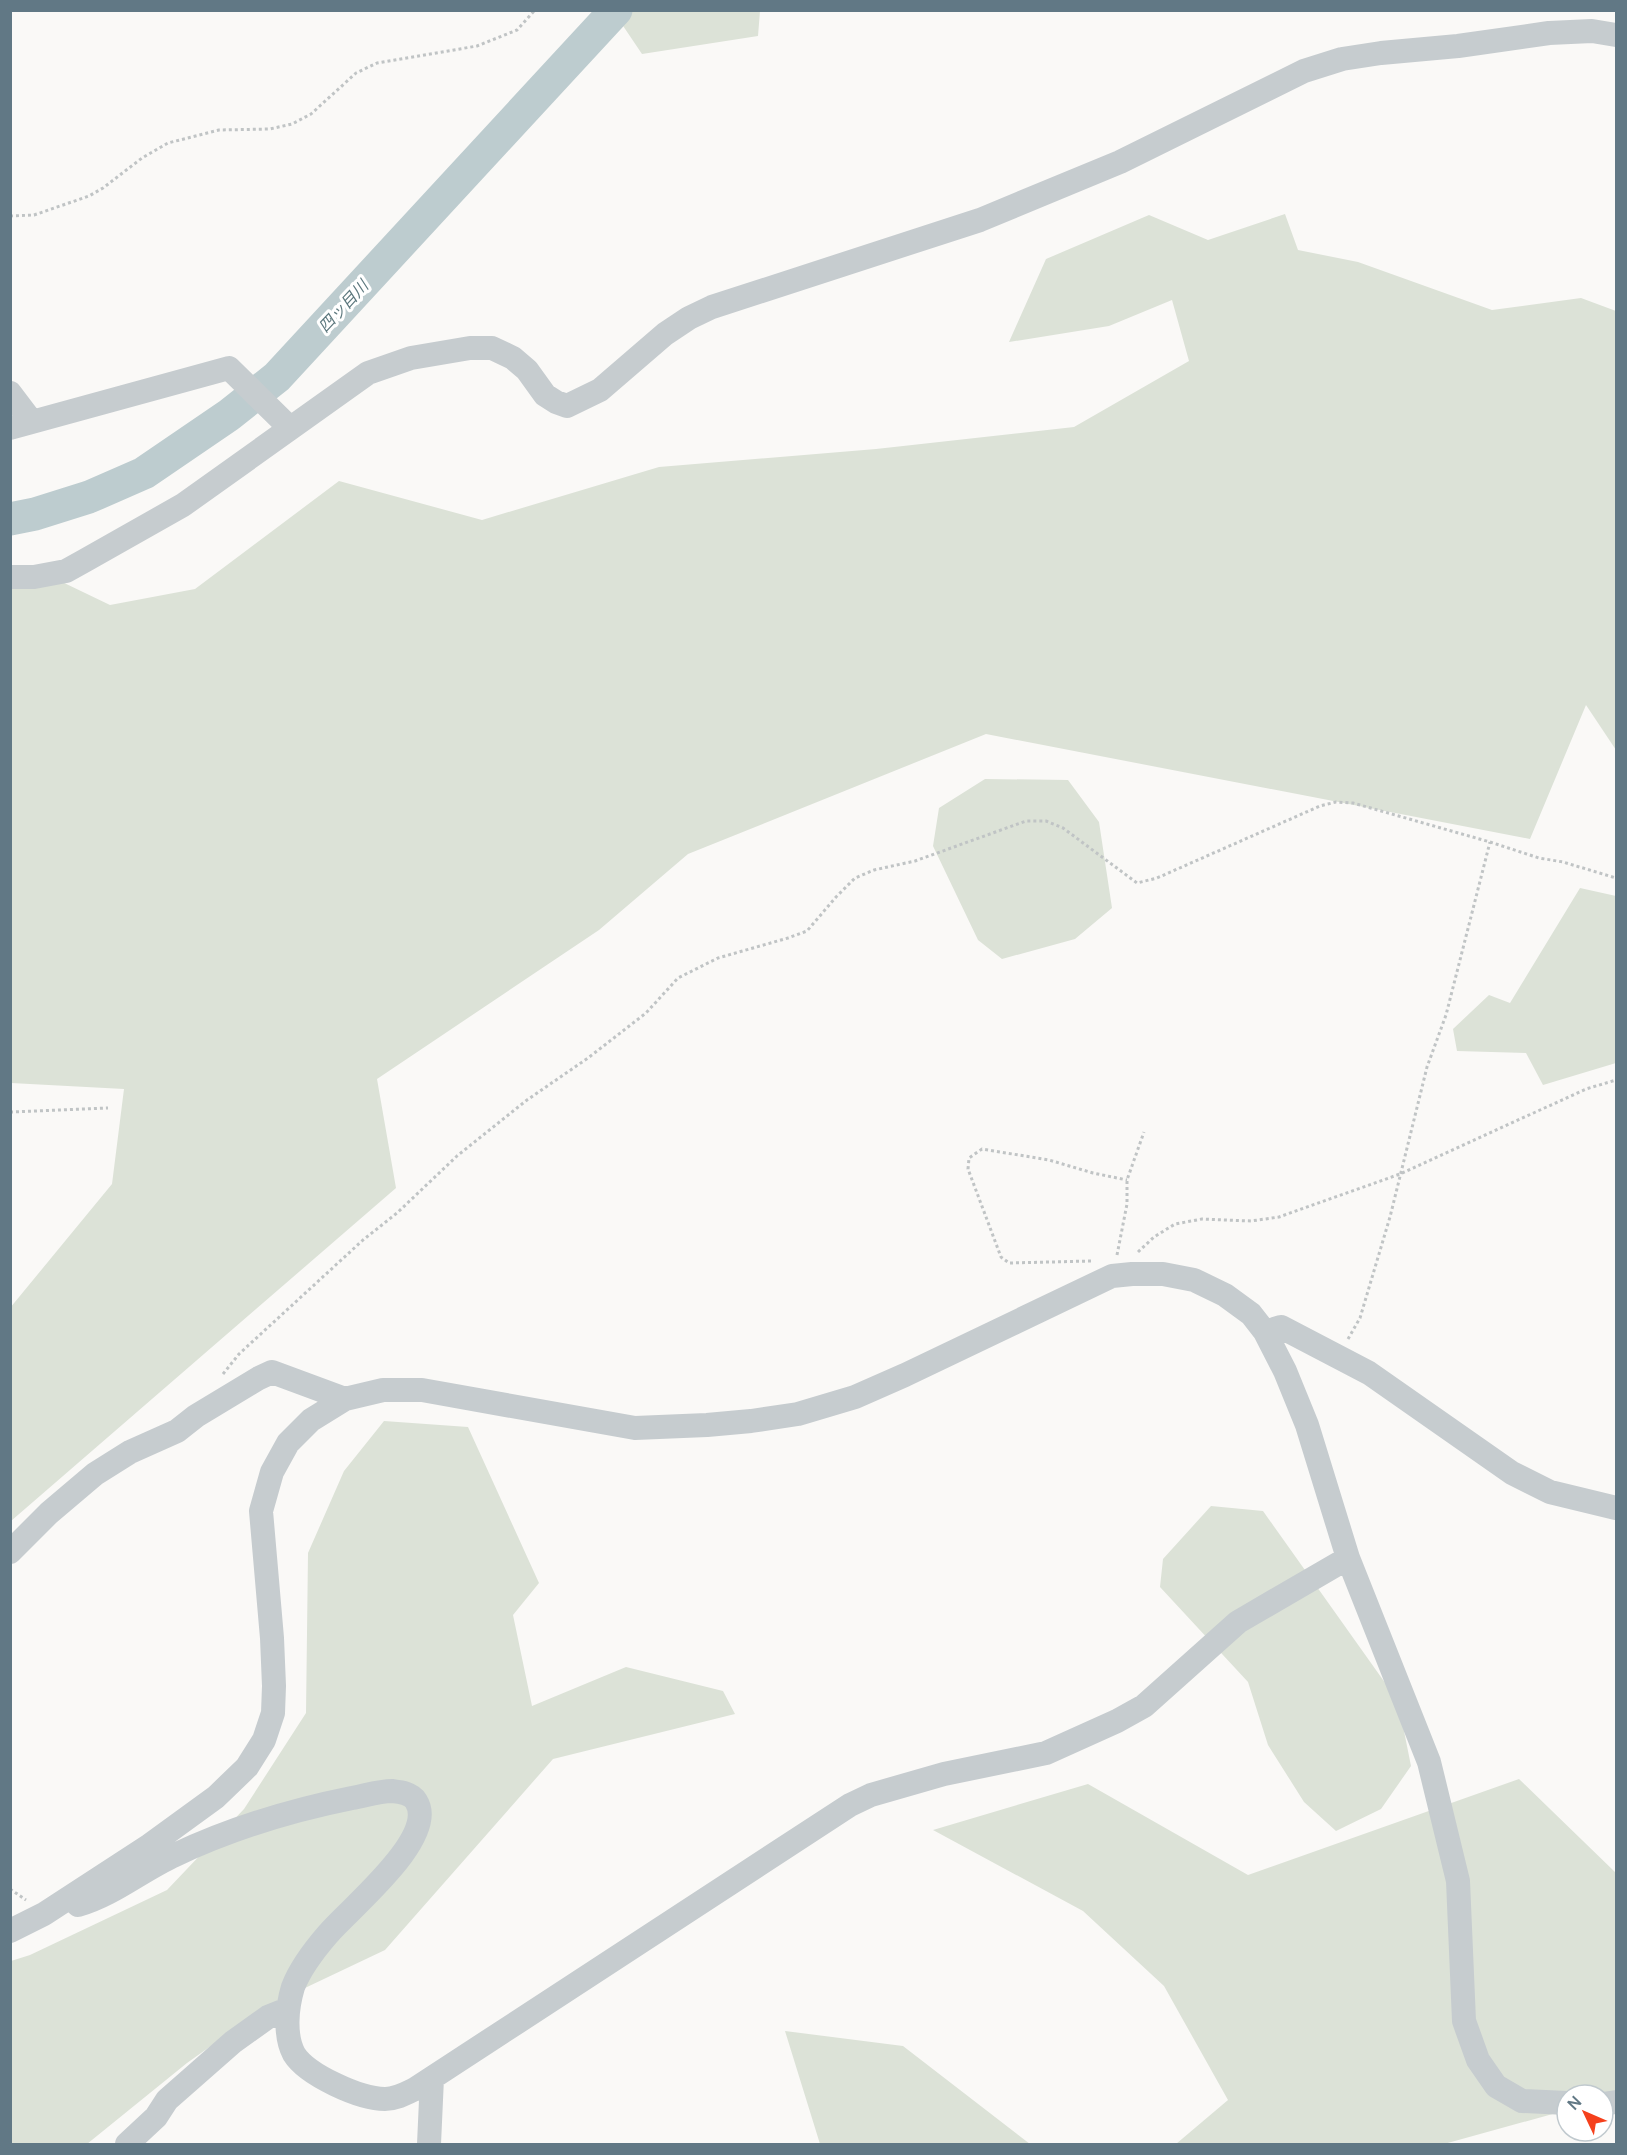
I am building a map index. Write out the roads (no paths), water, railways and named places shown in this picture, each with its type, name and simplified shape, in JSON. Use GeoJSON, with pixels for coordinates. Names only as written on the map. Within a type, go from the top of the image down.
{"type":"FeatureCollection","features":[{"type":"Feature","properties":{"kind":"street"},"geometry":{"type":"LineString","coordinates":[[10,577],[34,577],[66,571],[183,505],[282,420],[368,373],[411,358],[470,348],[492,348],[513,358],[527,370],[545,395],[567,406],[600,390],[665,334],[689,318],[712,307],[980,220],[1120,162],[1304,71],[1342,59],[1549,33],[1592,31],[1617,35]]}},
{"type":"Feature","properties":{"kind":"street"},"geometry":{"type":"LineString","coordinates":[[10,393],[21,425],[229,368],[282,420]]}},
{"type":"Feature","properties":{"kind":"street"},"geometry":{"type":"LineString","coordinates":[[10,1931],[44,1914],[150,1845],[216,1797],[247,1767],[264,1740],[273,1713],[272,1638],[261,1511],[272,1472],[288,1443],[311,1420],[345,1399],[382,1390],[422,1390],[635,1428],[707,1425],[798,1414],[855,1397],[905,1375],[1120,1266],[1194,1280],[1225,1295],[1251,1314],[1265,1332],[1285,1371],[1307,1425],[1348,1558],[1429,1762],[1458,1881],[1464,2021],[1478,2061],[1496,2086],[1522,2101],[1555,2102]]}},
{"type":"Feature","properties":{"kind":"street"},"geometry":{"type":"LineString","coordinates":[[1265,1332],[1281,1327],[1369,1373],[1512,1473],[1550,1492],[1617,1508]]}},
{"type":"Feature","properties":{"kind":"street"},"geometry":{"type":"LineString","coordinates":[[10,1552],[49,1513],[95,1474],[130,1452],[177,1431],[196,1416],[272,1372],[345,1399]]}},
{"type":"Feature","properties":{"kind":"street"},"geometry":{"type":"LineString","coordinates":[[44,1914],[89,1902],[174,1855],[241,1828],[337,1801],[389,1791],[406,1793],[415,1799],[419,1809],[419,1820],[404,1853],[388,1873],[327,1935],[307,1962],[294,1986],[288,2009],[289,2038],[293,2051],[308,2070],[369,2097],[396,2098],[415,2089],[850,1805],[871,1795],[924,1779],[1046,1753],[1117,1721],[1144,1706],[1238,1622],[1348,1558]]}},
{"type":"Feature","properties":{"kind":"street"},"geometry":{"type":"LineString","coordinates":[[127,2145],[156,2117],[167,2100],[225,2048],[268,2017],[288,2009]]}},
{"type":"Feature","properties":{"kind":"street"},"geometry":{"type":"LineString","coordinates":[[429,2145],[432,2078]]}},
{"type":"Feature","properties":{"kind":"waterway","name":"四ッ目川"},"geometry":{"type":"LineString","coordinates":[[10,519],[35,514],[89,497],[144,473],[229,415],[277,377],[616,10]]}}]}
